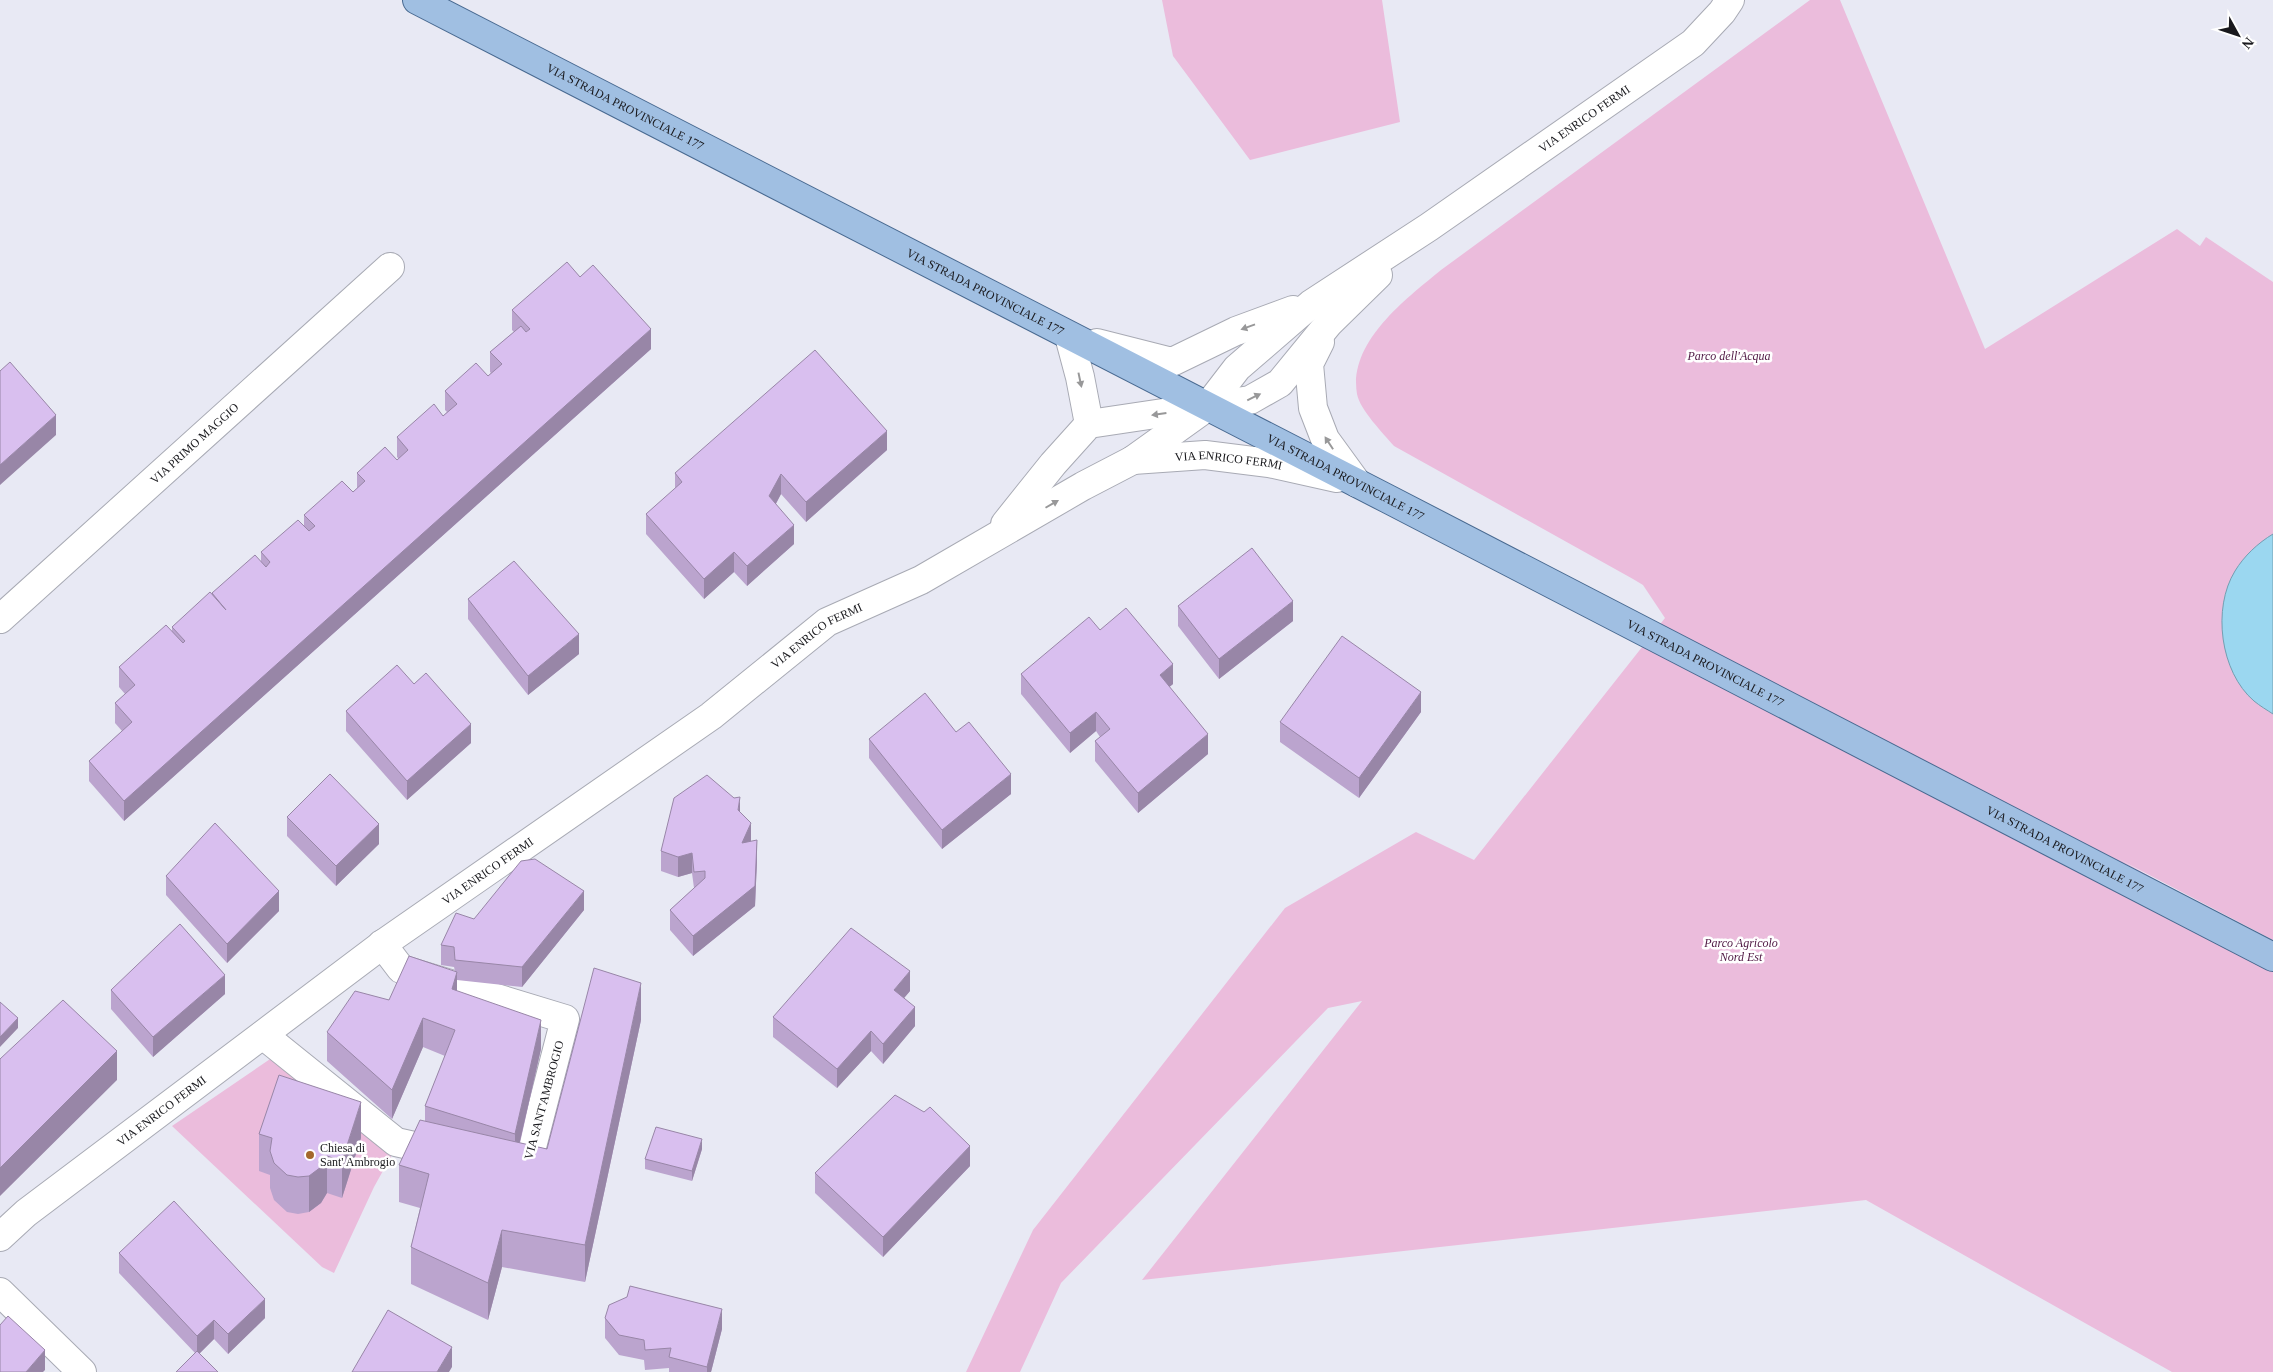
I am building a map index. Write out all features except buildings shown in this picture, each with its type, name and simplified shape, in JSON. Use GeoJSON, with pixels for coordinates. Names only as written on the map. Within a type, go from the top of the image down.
{"type":"FeatureCollection","features":[{"type":"Feature","properties":{"kind":"main road","name":"VIA STRADA PROVINCIALE 177"},"geometry":{"type":"LineString","coordinates":[[417,0],[2273,957]]}},
{"type":"Feature","properties":{"kind":"street","name":"VIA ENRICO FERMI"},"geometry":{"type":"LineString","coordinates":[[0,1237],[26,1213],[382,944],[711,716],[826,622],[920,580],[1083,486],[1134,460],[1207,407],[1236,368],[1311,304],[1429,227],[1693,43],[1722,12],[1730,0]]}},
{"type":"Feature","properties":{"kind":"street","name":"VIA ENRICO FERMI"},"geometry":{"type":"LineString","coordinates":[[995,537],[1053,464],[1089,424],[1250,400],[1280,383],[1329,323],[1429,227]]}},
{"type":"Feature","properties":{"kind":"street","name":"VIA PRIMO MAGGIO"},"geometry":{"type":"LineString","coordinates":[[0,619],[390,267]]}},
{"type":"Feature","properties":{"kind":"street","name":"VIA ENRICO FERMI"},"geometry":{"type":"LineString","coordinates":[[1068,336],[1172,362],[1236,331],[1311,304]]}},
{"type":"Feature","properties":{"kind":"street","name":"VIA ENRICO FERMI"},"geometry":{"type":"LineString","coordinates":[[1329,323],[1310,364],[1313,408],[1326,439],[1357,483]]}},
{"type":"Feature","properties":{"kind":"street"},"geometry":{"type":"LineString","coordinates":[[1068,336],[1080,377],[1089,424]]}},
{"type":"Feature","properties":{"kind":"street","name":"VIA ENRICO FERMI"},"geometry":{"type":"LineString","coordinates":[[1134,460],[1205,454],[1269,463],[1357,483]]}},
{"type":"Feature","properties":{"kind":"street","name":"VIA SANT'AMBROGIO"},"geometry":{"type":"LineString","coordinates":[[263,1034],[396,1142],[526,1170],[565,1019],[401,969],[382,944]]}},
{"type":"Feature","properties":{"kind":"street"},"geometry":{"type":"LineString","coordinates":[[0,1292],[82,1372]]}},
{"type":"Feature","properties":{"kind":"green space"},"geometry":{"type":"Polygon","coordinates":[[[1162,0],[1382,0],[1400,122],[1250,160],[1173,56],[1162,0]]]}},
{"type":"Feature","properties":{"kind":"green space"},"geometry":{"type":"Polygon","coordinates":[[[1810,0],[1840,0],[1985,349],[2177,229],[2200,246],[2206,237],[2273,282],[2273,940],[2117,858],[2273,945],[2273,1372],[2172,1372],[1866,1200],[1142,1280],[1362,1001],[1328,1008],[1061,1283],[1020,1372],[966,1372],[1033,1230],[1285,908],[1416,832],[1474,860],[1665,618],[1643,585],[1394,446],[1362,407],[1357,394],[1357,375],[1362,357],[1371,339],[1397,308],[1427,281],[1810,0]]]}},
{"type":"Feature","properties":{"kind":"green space"},"geometry":{"type":"Polygon","coordinates":[[[276,1055],[394,1151],[374,1187],[334,1273],[322,1267],[172,1126],[276,1055]]]}},
{"type":"Feature","properties":{"kind":"water"},"geometry":{"type":"Polygon","coordinates":[[[2273,534],[2273,714],[2254,701],[2242,689],[2233,674],[2223,639],[2222,621],[2223,603],[2235,571],[2252,550],[2273,534]]]}},
{"type":"Feature","properties":{"kind":"place","name":"Chiesa di Sant' Ambrogio"},"geometry":{"type":"Point","coordinates":[310,1155]}},
{"type":"Feature","properties":{"kind":"park label","name":"Parco dell'Acqua"},"geometry":{"type":"Point","coordinates":[1729,356]}},
{"type":"Feature","properties":{"kind":"park label","name":"Parco Agricolo Nord Est"},"geometry":{"type":"Point","coordinates":[1741,950]}}]}
